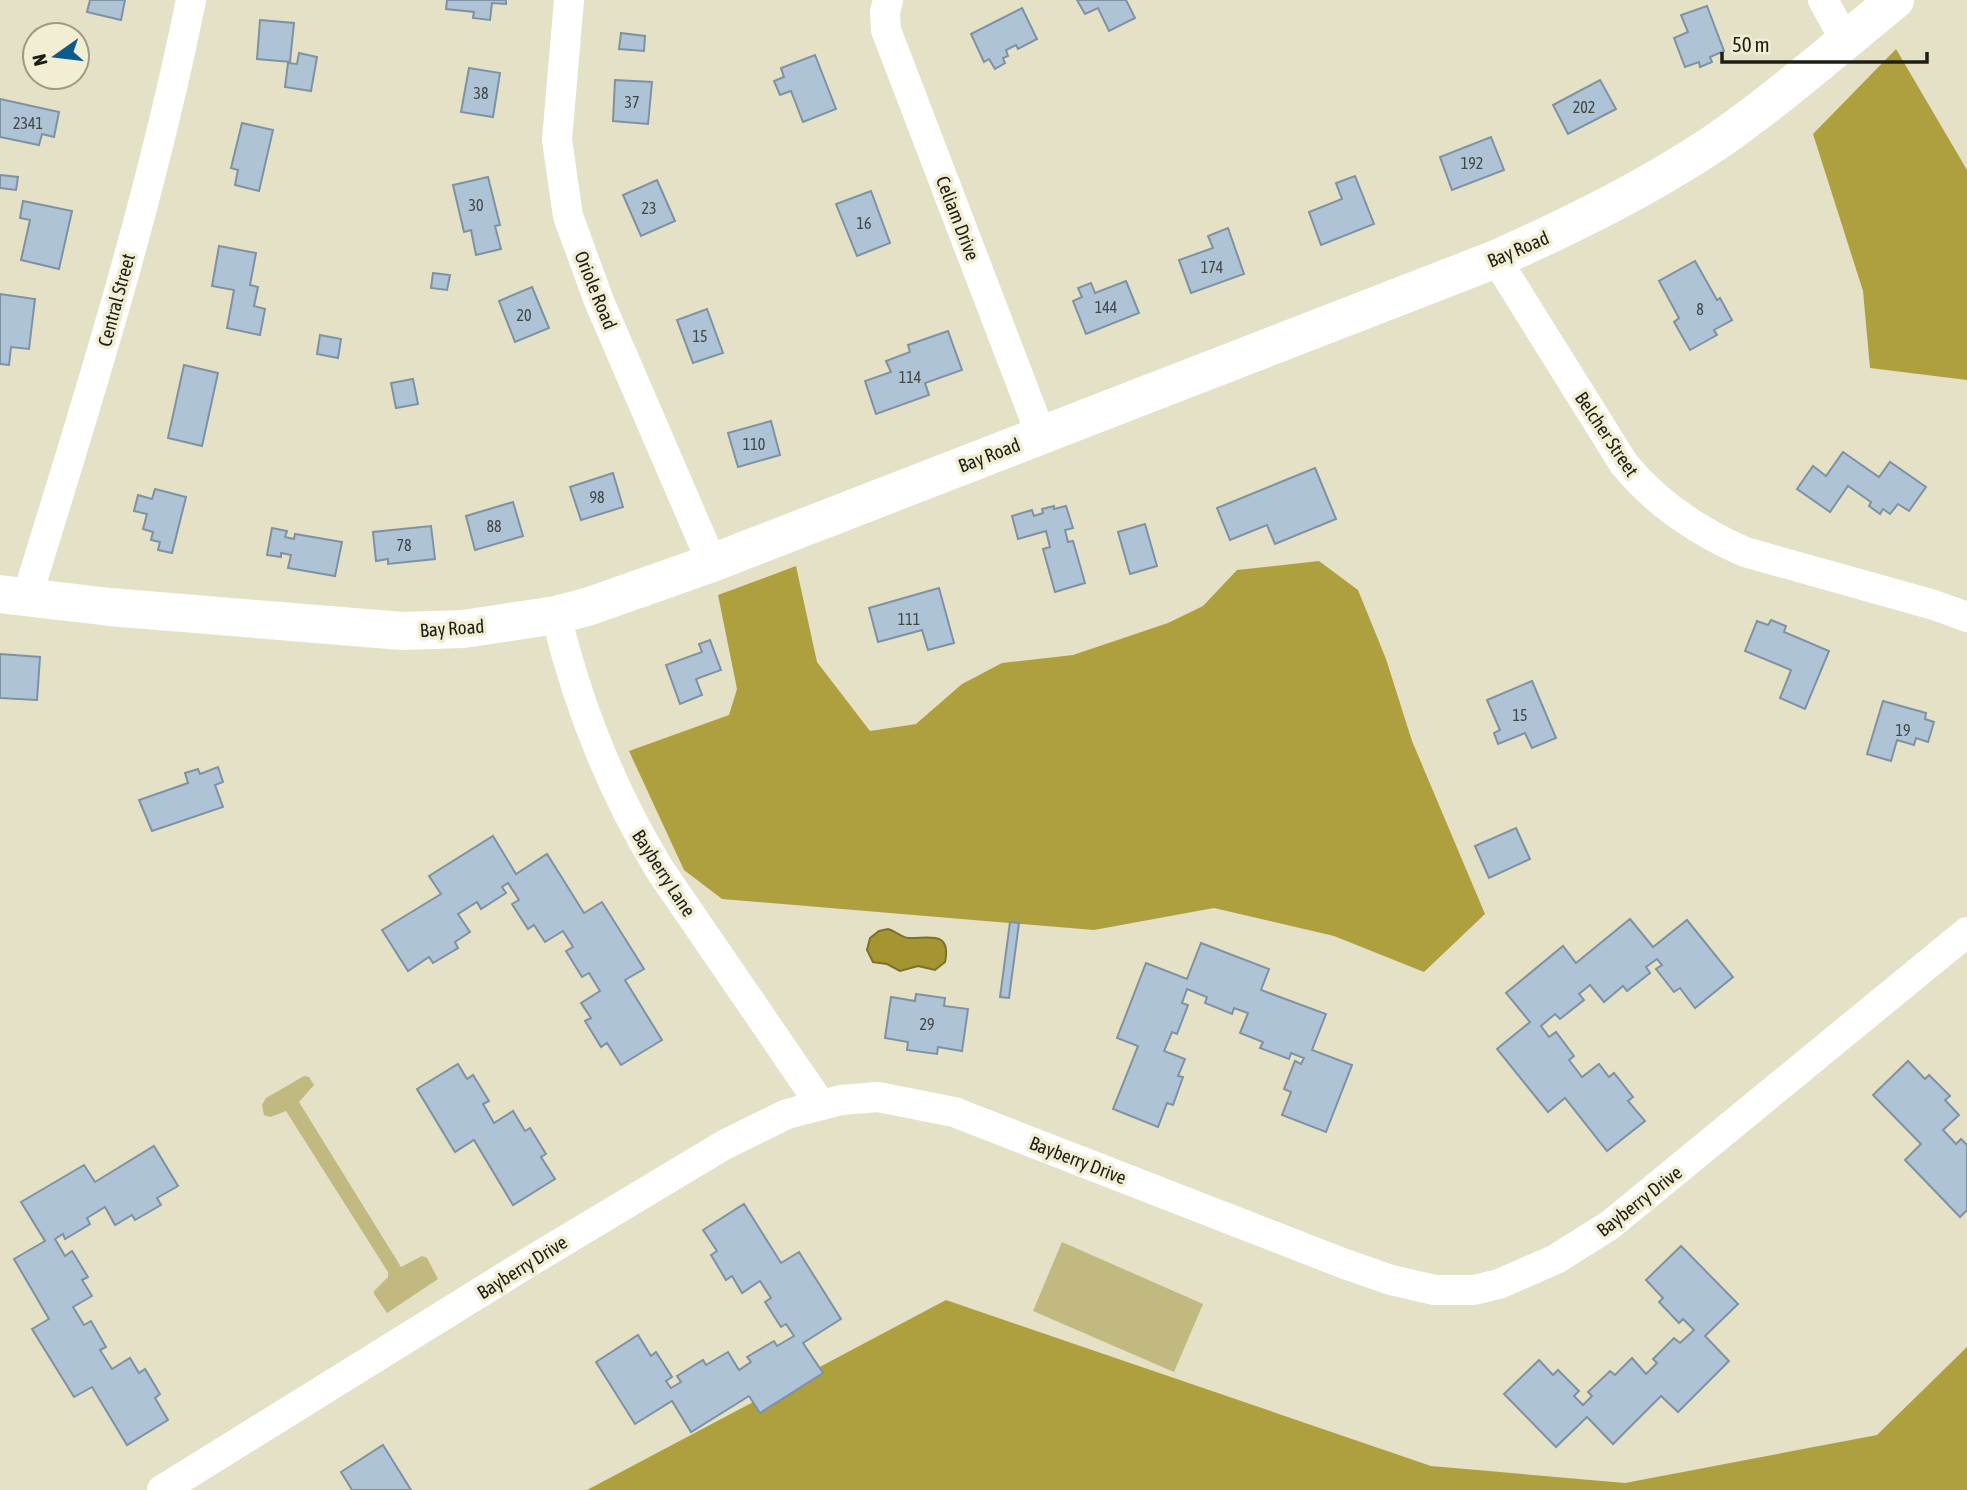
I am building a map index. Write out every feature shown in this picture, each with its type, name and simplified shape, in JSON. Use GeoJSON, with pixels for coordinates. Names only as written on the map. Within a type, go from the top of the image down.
{"type":"FeatureCollection","features":[{"type":"Feature","properties":{"kind":"main road","name":"Bay Road"},"geometry":{"type":"LineString","coordinates":[[14,596],[110,607],[402,631],[463,629],[556,615],[587,607],[712,563],[1496,259],[1606,208],[1703,149],[1757,111],[1895,0]]}},
{"type":"Feature","properties":{"kind":"street","name":"Central Street"},"geometry":{"type":"LineString","coordinates":[[14,596],[103,349],[170,104],[191,0]]}},
{"type":"Feature","properties":{"kind":"street","name":"Oriole Road"},"geometry":{"type":"LineString","coordinates":[[569,0],[557,140],[568,216],[599,301],[712,563]]}},
{"type":"Feature","properties":{"kind":"street","name":"Celiam Drive"},"geometry":{"type":"LineString","coordinates":[[888,0],[885,12],[886,30],[1041,435]]}},
{"type":"Feature","properties":{"kind":"street"},"geometry":{"type":"LineString","coordinates":[[1822,0],[1845,40]]}},
{"type":"Feature","properties":{"kind":"street","name":"Belcher Street"},"geometry":{"type":"LineString","coordinates":[[1496,259],[1624,464],[1637,480],[1672,511],[1719,540],[1745,551],[1967,617]]}},
{"type":"Feature","properties":{"kind":"street","name":"Bayberry Lane"},"geometry":{"type":"LineString","coordinates":[[556,615],[588,724],[636,830],[660,870],[821,1105]]}},
{"type":"Feature","properties":{"kind":"street","name":"Bayberry Drive"},"geometry":{"type":"LineString","coordinates":[[162,1490],[713,1151],[771,1121],[848,1099],[878,1097],[954,1112],[1368,1272],[1415,1287],[1474,1290],[1499,1284],[1556,1259],[1610,1225],[1967,932]]}},
{"type":"Feature","properties":{"kind":"shaded area"},"geometry":{"type":"Polygon","coordinates":[[[1896,49],[1967,170],[1967,380],[1870,368],[1863,291],[1813,134],[1896,49]]]}},
{"type":"Feature","properties":{"kind":"shaded area"},"geometry":{"type":"Polygon","coordinates":[[[1319,561],[1358,590],[1386,659],[1412,741],[1485,914],[1424,972],[1334,936],[1214,908],[1094,930],[722,899],[684,870],[629,751],[729,715],[737,689],[718,595],[796,566],[817,662],[870,731],[916,724],[962,684],[1002,663],[1073,655],[1168,623],[1203,606],[1237,570],[1319,561]]]}},
{"type":"Feature","properties":{"kind":"shaded area"},"geometry":{"type":"Polygon","coordinates":[[[888,929],[909,938],[930,937],[941,940],[945,944],[945,962],[935,970],[918,966],[900,971],[887,964],[873,962],[867,950],[870,938],[879,931],[888,929]]]}},
{"type":"Feature","properties":{"kind":"shaded area"},"geometry":{"type":"Polygon","coordinates":[[[304,1076],[309,1077],[314,1085],[299,1102],[401,1267],[422,1256],[427,1258],[438,1279],[387,1313],[374,1291],[388,1277],[388,1272],[286,1111],[270,1117],[264,1115],[262,1105],[266,1098],[304,1076]]]}},
{"type":"Feature","properties":{"kind":"shaded area"},"geometry":{"type":"Polygon","coordinates":[[[1062,1242],[1203,1304],[1174,1372],[1033,1311],[1062,1242]]]}},
{"type":"Feature","properties":{"kind":"shaded area"},"geometry":{"type":"Polygon","coordinates":[[[946,1300],[1431,1466],[1625,1483],[1877,1435],[1967,1347],[1967,1490],[587,1490],[946,1300]]]}},
{"type":"Feature","properties":{"kind":"building"},"geometry":{"type":"Polygon","coordinates":[[[90,0],[125,0],[121,20],[87,12],[90,0]]]}},
{"type":"Feature","properties":{"kind":"building"},"geometry":{"type":"Polygon","coordinates":[[[447,0],[506,0],[506,4],[492,3],[490,20],[473,18],[474,12],[446,9],[447,0]]]}},
{"type":"Feature","properties":{"kind":"building"},"geometry":{"type":"Polygon","coordinates":[[[1077,0],[1126,0],[1135,18],[1109,31],[1098,8],[1085,14],[1077,0]]]}},
{"type":"Feature","properties":{"kind":"building"},"geometry":{"type":"Polygon","coordinates":[[[1707,6],[1724,51],[1710,57],[1712,62],[1700,67],[1699,62],[1685,67],[1674,38],[1688,32],[1681,15],[1707,6]]]}},
{"type":"Feature","properties":{"kind":"building"},"geometry":{"type":"Polygon","coordinates":[[[1022,8],[1037,39],[1018,49],[1016,45],[1006,50],[1008,56],[1003,58],[1005,63],[995,69],[989,59],[984,62],[971,34],[1022,8]]]}},
{"type":"Feature","properties":{"kind":"building"},"geometry":{"type":"Polygon","coordinates":[[[260,20],[294,23],[290,62],[257,59],[260,20]]]}},
{"type":"Feature","properties":{"kind":"building"},"geometry":{"type":"Polygon","coordinates":[[[621,33],[645,36],[644,51],[619,49],[621,33]]]}},
{"type":"Feature","properties":{"kind":"building"},"geometry":{"type":"Polygon","coordinates":[[[299,53],[317,57],[311,91],[285,87],[288,63],[297,64],[299,53]]]}},
{"type":"Feature","properties":{"kind":"building"},"geometry":{"type":"Polygon","coordinates":[[[815,55],[836,109],[803,122],[791,91],[780,95],[774,81],[784,77],[781,68],[815,55]]]}},
{"type":"Feature","properties":{"kind":"building"},"geometry":{"type":"Polygon","coordinates":[[[469,68],[500,73],[493,117],[461,112],[469,68]]]}},
{"type":"Feature","properties":{"kind":"building"},"geometry":{"type":"Polygon","coordinates":[[[615,80],[652,82],[648,124],[613,121],[615,80]]]}},
{"type":"Feature","properties":{"kind":"building"},"geometry":{"type":"Polygon","coordinates":[[[1600,80],[1616,109],[1568,134],[1553,105],[1600,80]]]}},
{"type":"Feature","properties":{"kind":"building"},"geometry":{"type":"Polygon","coordinates":[[[0,99],[59,112],[54,137],[42,134],[39,145],[0,137],[0,99]]]}},
{"type":"Feature","properties":{"kind":"building"},"geometry":{"type":"Polygon","coordinates":[[[242,123],[273,130],[259,191],[235,185],[238,170],[231,168],[242,123]]]}},
{"type":"Feature","properties":{"kind":"building"},"geometry":{"type":"Polygon","coordinates":[[[1491,137],[1504,170],[1452,190],[1440,157],[1491,137]]]}},
{"type":"Feature","properties":{"kind":"building"},"geometry":{"type":"Polygon","coordinates":[[[0,175],[18,177],[16,190],[0,188],[0,175]]]}},
{"type":"Feature","properties":{"kind":"building"},"geometry":{"type":"Polygon","coordinates":[[[1355,176],[1374,224],[1321,245],[1309,212],[1342,199],[1336,183],[1355,176]]]}},
{"type":"Feature","properties":{"kind":"building"},"geometry":{"type":"Polygon","coordinates":[[[488,177],[500,225],[495,226],[501,249],[476,255],[471,230],[464,232],[453,185],[488,177]]]}},
{"type":"Feature","properties":{"kind":"building"},"geometry":{"type":"Polygon","coordinates":[[[657,180],[675,221],[641,236],[623,195],[657,180]]]}},
{"type":"Feature","properties":{"kind":"building"},"geometry":{"type":"Polygon","coordinates":[[[871,191],[890,243],[857,256],[836,204],[871,191]]]}},
{"type":"Feature","properties":{"kind":"building"},"geometry":{"type":"Polygon","coordinates":[[[23,201],[72,211],[59,269],[21,260],[30,220],[20,218],[23,201]]]}},
{"type":"Feature","properties":{"kind":"building"},"geometry":{"type":"Polygon","coordinates":[[[1228,228],[1244,274],[1191,293],[1179,260],[1213,248],[1208,236],[1228,228]]]}},
{"type":"Feature","properties":{"kind":"building"},"geometry":{"type":"Polygon","coordinates":[[[219,246],[256,253],[250,285],[258,287],[254,306],[265,309],[260,335],[227,328],[234,290],[212,286],[219,246]]]}},
{"type":"Feature","properties":{"kind":"building"},"geometry":{"type":"Polygon","coordinates":[[[1695,261],[1732,320],[1714,330],[1717,335],[1690,350],[1674,322],[1679,318],[1659,281],[1695,261]]]}},
{"type":"Feature","properties":{"kind":"building"},"geometry":{"type":"Polygon","coordinates":[[[433,273],[450,275],[447,290],[431,288],[433,273]]]}},
{"type":"Feature","properties":{"kind":"building"},"geometry":{"type":"Polygon","coordinates":[[[1126,281],[1139,313],[1086,334],[1073,301],[1082,297],[1078,288],[1091,283],[1095,293],[1126,281]]]}},
{"type":"Feature","properties":{"kind":"building"},"geometry":{"type":"Polygon","coordinates":[[[532,287],[549,328],[515,342],[499,301],[532,287]]]}},
{"type":"Feature","properties":{"kind":"building"},"geometry":{"type":"Polygon","coordinates":[[[0,294],[35,299],[29,349],[11,347],[9,365],[0,364],[0,294]]]}},
{"type":"Feature","properties":{"kind":"building"},"geometry":{"type":"Polygon","coordinates":[[[707,309],[723,353],[693,363],[677,320],[707,309]]]}},
{"type":"Feature","properties":{"kind":"building"},"geometry":{"type":"Polygon","coordinates":[[[948,331],[962,370],[925,383],[929,395],[876,414],[865,381],[891,372],[886,361],[910,352],[908,345],[948,331]]]}},
{"type":"Feature","properties":{"kind":"building"},"geometry":{"type":"Polygon","coordinates":[[[320,335],[341,339],[338,358],[317,354],[320,335]]]}},
{"type":"Feature","properties":{"kind":"building"},"geometry":{"type":"Polygon","coordinates":[[[184,365],[218,373],[202,446],[168,438],[184,365]]]}},
{"type":"Feature","properties":{"kind":"building"},"geometry":{"type":"Polygon","coordinates":[[[413,379],[418,404],[396,408],[391,383],[413,379]]]}},
{"type":"Feature","properties":{"kind":"building"},"geometry":{"type":"Polygon","coordinates":[[[771,421],[780,455],[738,467],[728,433],[771,421]]]}},
{"type":"Feature","properties":{"kind":"building"},"geometry":{"type":"Polygon","coordinates":[[[1843,452],[1879,477],[1890,462],[1926,487],[1909,511],[1898,504],[1890,514],[1883,509],[1880,514],[1869,506],[1871,502],[1848,486],[1830,512],[1797,489],[1813,466],[1826,476],[1843,452]]]}},
{"type":"Feature","properties":{"kind":"building"},"geometry":{"type":"Polygon","coordinates":[[[1315,468],[1336,519],[1275,544],[1267,525],[1230,540],[1217,508],[1315,468]]]}},
{"type":"Feature","properties":{"kind":"building"},"geometry":{"type":"Polygon","coordinates":[[[613,473],[623,507],[581,520],[570,487],[613,473]]]}},
{"type":"Feature","properties":{"kind":"building"},"geometry":{"type":"Polygon","coordinates":[[[155,489],[186,497],[172,553],[158,550],[160,542],[151,540],[153,532],[143,529],[147,514],[134,511],[138,495],[152,499],[155,489]]]}},
{"type":"Feature","properties":{"kind":"building"},"geometry":{"type":"Polygon","coordinates":[[[513,502],[523,536],[475,550],[466,516],[513,502]]]}},
{"type":"Feature","properties":{"kind":"building"},"geometry":{"type":"Polygon","coordinates":[[[1054,506],[1054,509],[1066,506],[1073,528],[1065,530],[1068,542],[1073,541],[1085,583],[1055,592],[1043,549],[1050,547],[1046,531],[1018,539],[1012,516],[1032,510],[1034,516],[1043,513],[1042,509],[1054,506]]]}},
{"type":"Feature","properties":{"kind":"building"},"geometry":{"type":"Polygon","coordinates":[[[1145,524],[1157,566],[1130,574],[1118,532],[1145,524]]]}},
{"type":"Feature","properties":{"kind":"building"},"geometry":{"type":"Polygon","coordinates":[[[431,526],[435,559],[388,564],[388,559],[376,561],[373,532],[431,526]]]}},
{"type":"Feature","properties":{"kind":"building"},"geometry":{"type":"Polygon","coordinates":[[[272,528],[287,531],[285,537],[294,539],[295,534],[342,542],[335,576],[288,568],[291,555],[267,555],[272,528]]]}},
{"type":"Feature","properties":{"kind":"building"},"geometry":{"type":"Polygon","coordinates":[[[939,588],[954,643],[928,650],[922,630],[878,642],[869,608],[939,588]]]}},
{"type":"Feature","properties":{"kind":"building"},"geometry":{"type":"Polygon","coordinates":[[[1771,620],[1786,626],[1784,632],[1829,651],[1805,709],[1780,698],[1791,670],[1745,651],[1757,621],[1768,625],[1771,620]]]}},
{"type":"Feature","properties":{"kind":"building"},"geometry":{"type":"Polygon","coordinates":[[[710,640],[721,670],[696,679],[702,695],[680,704],[666,665],[702,652],[699,644],[710,640]]]}},
{"type":"Feature","properties":{"kind":"building"},"geometry":{"type":"Polygon","coordinates":[[[0,654],[40,657],[37,700],[0,698],[0,654]]]}},
{"type":"Feature","properties":{"kind":"building"},"geometry":{"type":"Polygon","coordinates":[[[1532,681],[1556,738],[1532,748],[1525,733],[1498,744],[1494,733],[1500,730],[1487,700],[1532,681]]]}},
{"type":"Feature","properties":{"kind":"building"},"geometry":{"type":"Polygon","coordinates":[[[1883,701],[1926,713],[1925,719],[1934,722],[1928,742],[1916,738],[1914,745],[1897,740],[1891,761],[1867,754],[1883,701]]]}},
{"type":"Feature","properties":{"kind":"building"},"geometry":{"type":"Polygon","coordinates":[[[218,767],[223,782],[215,785],[223,807],[152,831],[139,800],[188,783],[185,773],[198,769],[200,774],[218,767]]]}},
{"type":"Feature","properties":{"kind":"building"},"geometry":{"type":"Polygon","coordinates":[[[1516,828],[1530,859],[1489,878],[1475,846],[1516,828]]]}},
{"type":"Feature","properties":{"kind":"building"},"geometry":{"type":"Polygon","coordinates":[[[493,836],[516,874],[547,854],[584,913],[602,902],[644,969],[625,980],[662,1040],[621,1065],[607,1043],[601,1047],[585,1021],[591,1018],[581,1003],[600,991],[589,973],[582,977],[566,951],[573,947],[563,931],[545,942],[534,925],[528,929],[512,904],[519,900],[508,883],[502,887],[506,893],[481,909],[477,902],[458,914],[470,932],[455,942],[458,948],[433,963],[429,957],[408,971],[382,930],[441,894],[429,876],[493,836]]]}},
{"type":"Feature","properties":{"kind":"building"},"geometry":{"type":"Polygon","coordinates":[[[1630,919],[1653,947],[1687,920],[1733,977],[1695,1008],[1680,988],[1674,992],[1656,969],[1662,965],[1657,959],[1646,967],[1650,973],[1627,991],[1623,986],[1604,1002],[1590,985],[1579,994],[1584,1000],[1560,1019],[1555,1014],[1541,1026],[1549,1037],[1556,1032],[1574,1056],[1569,1060],[1582,1077],[1599,1064],[1609,1077],[1614,1073],[1633,1097],[1628,1101],[1645,1121],[1607,1151],[1565,1098],[1548,1112],[1497,1049],[1530,1022],[1506,993],[1563,946],[1576,963],[1630,919]]]}},
{"type":"Feature","properties":{"kind":"building"},"geometry":{"type":"Polygon","coordinates":[[[1010,922],[1019,923],[1009,998],[1000,997],[1010,922]]]}},
{"type":"Feature","properties":{"kind":"building"},"geometry":{"type":"Polygon","coordinates":[[[1201,943],[1269,969],[1261,990],[1326,1014],[1312,1050],[1352,1065],[1326,1132],[1282,1115],[1291,1092],[1284,1089],[1295,1061],[1301,1064],[1304,1058],[1291,1053],[1289,1059],[1260,1048],[1263,1042],[1240,1033],[1248,1013],[1234,1008],[1232,1014],[1205,1003],[1207,997],[1187,989],[1182,1003],[1188,1005],[1177,1034],[1172,1032],[1164,1051],[1185,1059],[1178,1076],[1183,1077],[1173,1105],[1167,1103],[1158,1127],[1113,1109],[1138,1046],[1117,1038],[1146,963],[1187,979],[1201,943]]]}},
{"type":"Feature","properties":{"kind":"building"},"geometry":{"type":"Polygon","coordinates":[[[916,994],[945,998],[944,1006],[968,1009],[962,1051],[938,1047],[937,1054],[907,1050],[908,1042],[885,1038],[891,997],[915,1001],[916,994]]]}},
{"type":"Feature","properties":{"kind":"building"},"geometry":{"type":"Polygon","coordinates":[[[1908,1061],[1925,1079],[1929,1075],[1950,1096],[1945,1100],[1959,1115],[1943,1130],[1956,1144],[1961,1139],[1967,1145],[1967,1210],[1960,1217],[1905,1160],[1921,1144],[1873,1095],[1908,1061]]]}},
{"type":"Feature","properties":{"kind":"building"},"geometry":{"type":"Polygon","coordinates":[[[458,1064],[467,1079],[473,1075],[489,1101],[483,1104],[494,1123],[513,1111],[525,1131],[530,1128],[546,1154],[541,1157],[555,1179],[513,1205],[474,1140],[455,1152],[417,1089],[458,1064]]]}},
{"type":"Feature","properties":{"kind":"building"},"geometry":{"type":"Polygon","coordinates":[[[154,1146],[178,1186],[157,1198],[161,1205],[135,1220],[132,1215],[115,1225],[105,1207],[87,1218],[90,1224],[65,1239],[63,1234],[55,1239],[65,1256],[72,1251],[88,1277],[82,1280],[92,1296],[73,1307],[84,1325],[91,1321],[106,1347],[100,1350],[112,1369],[130,1358],[139,1373],[145,1369],[160,1394],[155,1398],[168,1420],[127,1445],[92,1387],[74,1397],[32,1329],[49,1319],[14,1259],[45,1241],[21,1202],[84,1165],[95,1182],[154,1146]]]}},
{"type":"Feature","properties":{"kind":"building"},"geometry":{"type":"Polygon","coordinates":[[[744,1204],[781,1263],[799,1252],[841,1319],[803,1343],[823,1373],[760,1413],[749,1396],[691,1432],[672,1401],[635,1424],[596,1362],[638,1335],[651,1356],[656,1352],[672,1377],[666,1381],[671,1388],[681,1382],[677,1376],[703,1360],[706,1365],[728,1352],[739,1370],[751,1362],[747,1357],[774,1341],[777,1346],[794,1336],[786,1324],[781,1327],[765,1302],[771,1298],[760,1281],[742,1293],[732,1276],[726,1280],[711,1255],[717,1251],[703,1230],[744,1204]]]}},
{"type":"Feature","properties":{"kind":"building"},"geometry":{"type":"Polygon","coordinates":[[[1681,1246],[1738,1304],[1705,1336],[1729,1361],[1678,1412],[1661,1396],[1613,1444],[1587,1417],[1556,1447],[1504,1394],[1539,1360],[1553,1375],[1558,1370],[1579,1391],[1574,1396],[1583,1405],[1592,1396],[1588,1392],[1610,1371],[1615,1375],[1632,1358],[1646,1374],[1657,1363],[1653,1359],[1674,1338],[1680,1343],[1694,1330],[1683,1319],[1679,1323],[1659,1302],[1663,1298],[1646,1280],[1681,1246]]]}},
{"type":"Feature","properties":{"kind":"building"},"geometry":{"type":"Polygon","coordinates":[[[383,1445],[411,1490],[352,1490],[341,1472],[383,1445]]]}}]}
